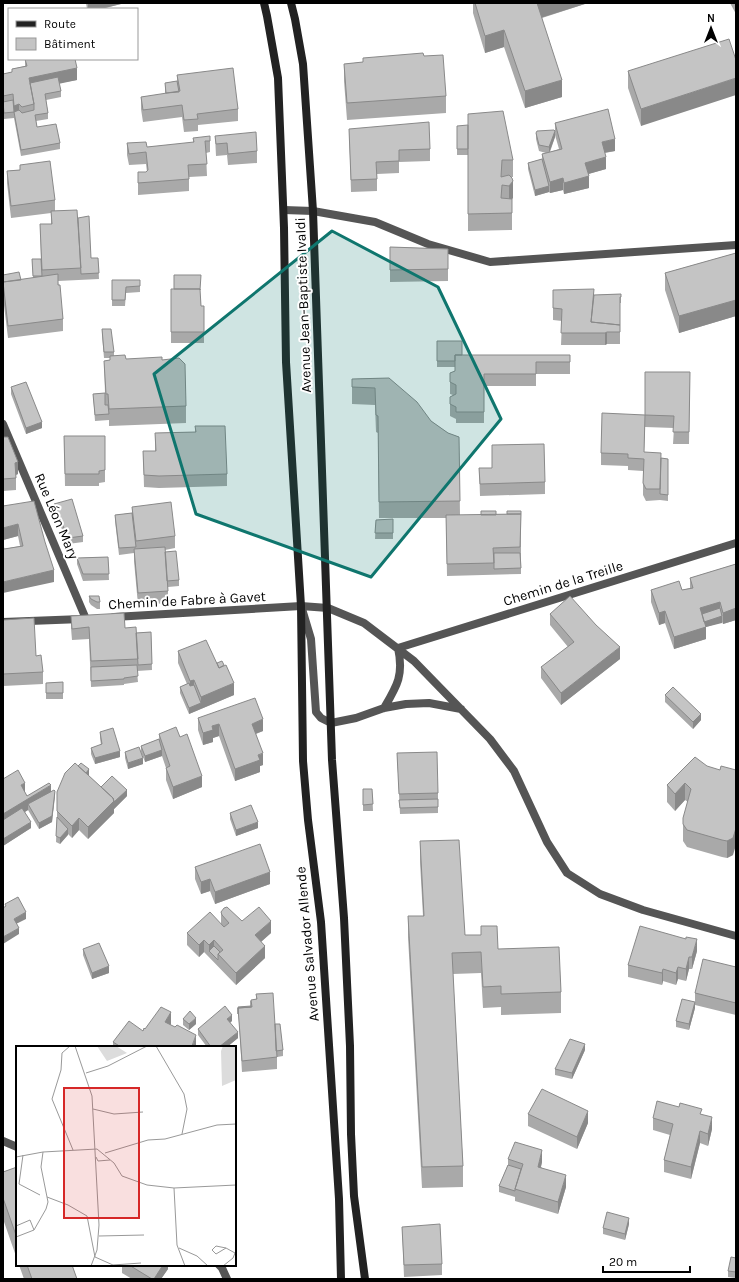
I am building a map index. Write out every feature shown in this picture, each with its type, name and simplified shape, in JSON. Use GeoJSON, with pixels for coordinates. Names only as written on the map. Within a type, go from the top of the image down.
{"type":"FeatureCollection","features":[{"type":"Feature","properties":{"kind":"main road","name":"Avenue Jean-Baptiste Ivaldi"},"geometry":{"type":"LineString","coordinates":[[264,3],[278,78],[284,210],[286,362],[301,606]]}},
{"type":"Feature","properties":{"kind":"main road","name":"Avenue Jean-Baptiste Ivaldi"},"geometry":{"type":"LineString","coordinates":[[291,3],[303,64],[313,211],[325,570],[328,608]]}},
{"type":"Feature","properties":{"kind":"main road","name":"Avenue Salvador Allende"},"geometry":{"type":"LineString","coordinates":[[301,606],[303,761],[308,820],[321,922],[339,1199],[341,1279]]}},
{"type":"Feature","properties":{"kind":"main road"},"geometry":{"type":"LineString","coordinates":[[328,608],[333,767],[344,918],[350,1038],[351,1134],[354,1196],[365,1279]]}},
{"type":"Feature","properties":{"kind":"street"},"geometry":{"type":"LineString","coordinates":[[284,210],[313,211],[375,222],[428,244],[490,262],[736,245]]}},
{"type":"Feature","properties":{"kind":"street","name":"Rue Léon Mary"},"geometry":{"type":"LineString","coordinates":[[3,424],[90,618],[3,622]]}},
{"type":"Feature","properties":{"kind":"street","name":"Chemin de la Treille"},"geometry":{"type":"LineString","coordinates":[[398,648],[736,543]]}},
{"type":"Feature","properties":{"kind":"street"},"geometry":{"type":"LineString","coordinates":[[301,606],[311,639],[316,712],[321,718],[331,723],[356,718],[384,708],[406,704],[429,703],[461,709]]}},
{"type":"Feature","properties":{"kind":"street","name":"Chemin de Fabre à Gavet"},"geometry":{"type":"LineString","coordinates":[[109,617],[301,606],[328,608],[364,623],[414,661],[490,739],[514,771],[547,842],[567,873],[600,894],[643,910],[736,936]]}},
{"type":"Feature","properties":{"kind":"street"},"geometry":{"type":"LineString","coordinates":[[384,708],[394,691],[400,675],[401,662],[398,648]]}},
{"type":"Feature","properties":{"kind":"street"},"geometry":{"type":"LineString","coordinates":[[3,1141],[16,1147]]}},
{"type":"Feature","properties":{"kind":"street"},"geometry":{"type":"LineString","coordinates":[[220,1266],[227,1279]]}},
{"type":"Feature","properties":{"kind":"highlighted area"},"geometry":{"type":"Polygon","coordinates":[[[332,231],[438,287],[501,419],[371,577],[196,514],[154,374],[332,231]]]}},
{"type":"Feature","properties":{"kind":"building"},"geometry":{"type":"Polygon","coordinates":[[[475,3],[537,3],[562,80],[525,91],[504,30],[485,36],[475,3]]]}},
{"type":"Feature","properties":{"kind":"building"},"geometry":{"type":"Polygon","coordinates":[[[729,39],[736,60],[736,78],[641,109],[628,71],[729,39]]]}},
{"type":"Feature","properties":{"kind":"building"},"geometry":{"type":"Polygon","coordinates":[[[423,53],[424,56],[443,55],[446,96],[347,103],[344,64],[363,62],[363,58],[423,53]]]}},
{"type":"Feature","properties":{"kind":"building"},"geometry":{"type":"Polygon","coordinates":[[[25,60],[75,60],[77,68],[29,78],[34,104],[22,107],[19,104],[14,106],[13,94],[3,96],[3,74],[12,72],[12,69],[27,66],[25,60]]]}},
{"type":"Feature","properties":{"kind":"building"},"geometry":{"type":"Polygon","coordinates":[[[233,68],[238,109],[197,114],[198,119],[184,120],[182,105],[143,110],[141,97],[180,91],[177,75],[233,68]]]}},
{"type":"Feature","properties":{"kind":"building"},"geometry":{"type":"Polygon","coordinates":[[[58,77],[61,91],[45,94],[48,113],[35,115],[37,127],[56,124],[60,143],[21,150],[14,112],[19,110],[22,113],[34,110],[30,83],[58,77]]]}},
{"type":"Feature","properties":{"kind":"building"},"geometry":{"type":"Polygon","coordinates":[[[177,81],[179,92],[166,93],[165,83],[177,81]]]}},
{"type":"Feature","properties":{"kind":"building"},"geometry":{"type":"Polygon","coordinates":[[[13,100],[14,112],[4,113],[3,102],[13,100]]]}},
{"type":"Feature","properties":{"kind":"building"},"geometry":{"type":"Polygon","coordinates":[[[608,109],[615,139],[602,142],[606,157],[585,163],[589,176],[564,183],[563,178],[550,182],[542,154],[562,149],[555,123],[608,109]]]}},
{"type":"Feature","properties":{"kind":"building"},"geometry":{"type":"Polygon","coordinates":[[[503,111],[513,160],[502,160],[501,177],[509,175],[513,181],[509,186],[502,185],[501,198],[512,199],[512,213],[468,214],[468,114],[503,111]]]}},
{"type":"Feature","properties":{"kind":"building"},"geometry":{"type":"Polygon","coordinates":[[[429,122],[430,149],[399,150],[399,161],[376,162],[377,179],[351,180],[349,129],[429,122]]]}},
{"type":"Feature","properties":{"kind":"building"},"geometry":{"type":"Polygon","coordinates":[[[468,125],[468,149],[457,149],[457,126],[468,125]]]}},
{"type":"Feature","properties":{"kind":"building"},"geometry":{"type":"Polygon","coordinates":[[[537,131],[555,131],[549,147],[539,145],[536,133],[537,131]]]}},
{"type":"Feature","properties":{"kind":"building"},"geometry":{"type":"Polygon","coordinates":[[[256,132],[257,151],[228,154],[227,143],[216,144],[215,136],[256,132]]]}},
{"type":"Feature","properties":{"kind":"building"},"geometry":{"type":"Polygon","coordinates":[[[210,136],[210,141],[205,141],[207,164],[188,165],[189,179],[138,183],[138,172],[146,172],[148,170],[146,152],[129,154],[127,143],[146,142],[147,147],[194,142],[193,138],[210,136]]]}},
{"type":"Feature","properties":{"kind":"building"},"geometry":{"type":"Polygon","coordinates":[[[542,159],[549,186],[535,190],[528,163],[542,159]]]}},
{"type":"Feature","properties":{"kind":"building"},"geometry":{"type":"Polygon","coordinates":[[[50,161],[55,200],[11,206],[7,171],[20,170],[20,165],[50,161]]]}},
{"type":"Feature","properties":{"kind":"building"},"geometry":{"type":"Polygon","coordinates":[[[77,210],[81,268],[42,270],[40,224],[52,224],[51,211],[77,210]]]}},
{"type":"Feature","properties":{"kind":"building"},"geometry":{"type":"Polygon","coordinates":[[[89,216],[91,258],[98,258],[99,273],[81,274],[78,218],[89,216]]]}},
{"type":"Feature","properties":{"kind":"building"},"geometry":{"type":"Polygon","coordinates":[[[390,247],[448,249],[448,269],[390,270],[390,247]]]}},
{"type":"Feature","properties":{"kind":"building"},"geometry":{"type":"Polygon","coordinates":[[[736,253],[736,300],[679,316],[665,273],[736,253]]]}},
{"type":"Feature","properties":{"kind":"building"},"geometry":{"type":"Polygon","coordinates":[[[32,259],[41,259],[42,276],[33,276],[32,259]]]}},
{"type":"Feature","properties":{"kind":"building"},"geometry":{"type":"Polygon","coordinates":[[[19,272],[21,280],[3,282],[3,275],[19,272]]]}},
{"type":"Feature","properties":{"kind":"building"},"geometry":{"type":"Polygon","coordinates":[[[58,274],[58,285],[60,285],[63,319],[8,326],[3,282],[58,274]]]}},
{"type":"Feature","properties":{"kind":"building"},"geometry":{"type":"Polygon","coordinates":[[[174,275],[201,275],[200,290],[174,289],[174,275]]]}},
{"type":"Feature","properties":{"kind":"building"},"geometry":{"type":"Polygon","coordinates":[[[112,280],[140,280],[140,286],[126,287],[125,300],[112,300],[112,280]]]}},
{"type":"Feature","properties":{"kind":"building"},"geometry":{"type":"Polygon","coordinates":[[[171,289],[200,289],[201,306],[204,306],[204,332],[171,332],[171,289]]]}},
{"type":"Feature","properties":{"kind":"building"},"geometry":{"type":"Polygon","coordinates":[[[594,289],[591,322],[620,325],[620,332],[561,333],[562,309],[553,308],[553,290],[594,289]]]}},
{"type":"Feature","properties":{"kind":"building"},"geometry":{"type":"Polygon","coordinates":[[[621,294],[620,325],[591,322],[594,295],[621,294]]]}},
{"type":"Feature","properties":{"kind":"building"},"geometry":{"type":"Polygon","coordinates":[[[102,329],[111,329],[114,352],[104,352],[102,329]]]}},
{"type":"Feature","properties":{"kind":"building"},"geometry":{"type":"Polygon","coordinates":[[[437,341],[462,341],[462,355],[455,355],[455,361],[437,361],[437,341]]]}},
{"type":"Feature","properties":{"kind":"building"},"geometry":{"type":"Polygon","coordinates":[[[125,355],[126,359],[162,357],[162,360],[179,358],[185,364],[186,406],[109,409],[108,394],[106,394],[104,361],[110,360],[110,356],[125,355]]]}},
{"type":"Feature","properties":{"kind":"building"},"geometry":{"type":"Polygon","coordinates":[[[455,355],[570,355],[570,362],[536,362],[536,374],[484,374],[484,412],[456,412],[456,407],[450,404],[450,397],[456,394],[456,385],[450,382],[450,373],[455,371],[455,355]]]}},
{"type":"Feature","properties":{"kind":"building"},"geometry":{"type":"Polygon","coordinates":[[[645,372],[690,372],[689,432],[673,432],[674,416],[645,415],[645,372]]]}},
{"type":"Feature","properties":{"kind":"building"},"geometry":{"type":"Polygon","coordinates":[[[389,378],[417,402],[431,421],[448,433],[459,437],[460,501],[379,502],[378,416],[376,415],[375,388],[352,387],[352,379],[389,378]]]}},
{"type":"Feature","properties":{"kind":"building"},"geometry":{"type":"Polygon","coordinates":[[[26,382],[42,422],[26,428],[11,387],[26,382]]]}},
{"type":"Feature","properties":{"kind":"building"},"geometry":{"type":"Polygon","coordinates":[[[105,393],[105,405],[108,405],[109,414],[95,415],[93,394],[105,393]]]}},
{"type":"Feature","properties":{"kind":"building"},"geometry":{"type":"Polygon","coordinates":[[[602,413],[645,415],[644,452],[661,453],[660,489],[646,489],[643,483],[644,459],[628,458],[628,454],[601,453],[602,413]]]}},
{"type":"Feature","properties":{"kind":"building"},"geometry":{"type":"Polygon","coordinates":[[[195,426],[225,426],[227,474],[144,475],[143,451],[156,451],[155,433],[196,432],[195,426]]]}},
{"type":"Feature","properties":{"kind":"building"},"geometry":{"type":"Polygon","coordinates":[[[64,436],[105,436],[105,470],[99,471],[99,474],[65,474],[64,436]]]}},
{"type":"Feature","properties":{"kind":"building"},"geometry":{"type":"Polygon","coordinates":[[[3,437],[8,437],[18,462],[15,463],[16,478],[3,479],[3,437]]]}},
{"type":"Feature","properties":{"kind":"building"},"geometry":{"type":"Polygon","coordinates":[[[544,444],[545,482],[480,484],[479,468],[492,468],[492,445],[544,444]]]}},
{"type":"Feature","properties":{"kind":"building"},"geometry":{"type":"Polygon","coordinates":[[[661,458],[668,459],[668,495],[660,494],[661,458]]]}},
{"type":"Feature","properties":{"kind":"building"},"geometry":{"type":"Polygon","coordinates":[[[72,499],[83,536],[68,538],[54,504],[72,499]]]}},
{"type":"Feature","properties":{"kind":"building"},"geometry":{"type":"Polygon","coordinates":[[[34,501],[54,570],[3,582],[3,545],[4,549],[23,546],[18,524],[3,528],[3,506],[34,501]]]}},
{"type":"Feature","properties":{"kind":"building"},"geometry":{"type":"Polygon","coordinates":[[[171,502],[175,536],[136,541],[132,507],[171,502]]]}},
{"type":"Feature","properties":{"kind":"building"},"geometry":{"type":"Polygon","coordinates":[[[481,511],[496,511],[496,515],[481,515],[481,511]]]}},
{"type":"Feature","properties":{"kind":"building"},"geometry":{"type":"Polygon","coordinates":[[[507,511],[521,511],[521,514],[507,514],[507,511]]]}},
{"type":"Feature","properties":{"kind":"building"},"geometry":{"type":"Polygon","coordinates":[[[132,513],[136,547],[119,548],[115,515],[132,513]]]}},
{"type":"Feature","properties":{"kind":"building"},"geometry":{"type":"Polygon","coordinates":[[[521,514],[520,547],[493,548],[494,563],[447,564],[446,515],[521,514]]]}},
{"type":"Feature","properties":{"kind":"building"},"geometry":{"type":"Polygon","coordinates":[[[393,519],[393,533],[375,533],[376,520],[393,519]]]}},
{"type":"Feature","properties":{"kind":"building"},"geometry":{"type":"Polygon","coordinates":[[[165,547],[168,591],[138,593],[134,549],[165,547]]]}},
{"type":"Feature","properties":{"kind":"building"},"geometry":{"type":"Polygon","coordinates":[[[176,551],[179,580],[167,581],[165,552],[176,551]]]}},
{"type":"Feature","properties":{"kind":"building"},"geometry":{"type":"Polygon","coordinates":[[[494,553],[520,553],[521,568],[494,569],[494,553]]]}},
{"type":"Feature","properties":{"kind":"building"},"geometry":{"type":"Polygon","coordinates":[[[108,557],[109,574],[83,574],[77,558],[108,557]]]}},
{"type":"Feature","properties":{"kind":"building"},"geometry":{"type":"Polygon","coordinates":[[[736,564],[736,608],[723,613],[720,602],[700,608],[706,627],[674,637],[665,611],[659,613],[651,590],[679,581],[682,590],[693,588],[690,578],[736,564]]]}},
{"type":"Feature","properties":{"kind":"building"},"geometry":{"type":"Polygon","coordinates":[[[89,596],[99,596],[100,602],[91,599],[89,596]]]}},
{"type":"Feature","properties":{"kind":"building"},"geometry":{"type":"Polygon","coordinates":[[[570,596],[596,625],[620,647],[561,693],[541,667],[574,642],[550,614],[570,596]]]}},
{"type":"Feature","properties":{"kind":"building"},"geometry":{"type":"Polygon","coordinates":[[[720,608],[722,616],[704,622],[702,614],[720,608]]]}},
{"type":"Feature","properties":{"kind":"building"},"geometry":{"type":"Polygon","coordinates":[[[124,613],[125,628],[136,627],[138,659],[91,661],[89,627],[72,629],[71,616],[124,613]]]}},
{"type":"Feature","properties":{"kind":"building"},"geometry":{"type":"Polygon","coordinates":[[[34,618],[36,656],[41,655],[43,672],[3,674],[3,620],[34,618]]]}},
{"type":"Feature","properties":{"kind":"building"},"geometry":{"type":"Polygon","coordinates":[[[151,632],[152,664],[138,665],[136,633],[151,632]]]}},
{"type":"Feature","properties":{"kind":"building"},"geometry":{"type":"Polygon","coordinates":[[[206,640],[219,668],[226,665],[234,683],[201,697],[194,680],[190,681],[178,651],[206,640]]]}},
{"type":"Feature","properties":{"kind":"building"},"geometry":{"type":"Polygon","coordinates":[[[222,661],[224,665],[219,668],[217,663],[222,661]]]}},
{"type":"Feature","properties":{"kind":"building"},"geometry":{"type":"Polygon","coordinates":[[[137,665],[138,676],[124,679],[91,681],[91,667],[137,665]]]}},
{"type":"Feature","properties":{"kind":"building"},"geometry":{"type":"Polygon","coordinates":[[[63,682],[63,693],[46,693],[46,683],[63,682]]]}},
{"type":"Feature","properties":{"kind":"building"},"geometry":{"type":"Polygon","coordinates":[[[189,683],[190,686],[194,685],[201,703],[189,708],[180,687],[189,683]]]}},
{"type":"Feature","properties":{"kind":"building"},"geometry":{"type":"Polygon","coordinates":[[[673,687],[701,714],[693,722],[665,695],[673,687]]]}},
{"type":"Feature","properties":{"kind":"building"},"geometry":{"type":"Polygon","coordinates":[[[255,698],[263,719],[252,724],[263,753],[258,755],[260,760],[235,769],[219,724],[212,726],[213,730],[203,733],[198,718],[255,698]]]}},
{"type":"Feature","properties":{"kind":"building"},"geometry":{"type":"Polygon","coordinates":[[[176,727],[180,737],[187,734],[202,776],[173,787],[166,768],[170,766],[159,734],[176,727]]]}},
{"type":"Feature","properties":{"kind":"building"},"geometry":{"type":"Polygon","coordinates":[[[113,728],[120,751],[95,758],[91,748],[102,744],[100,732],[113,728]]]}},
{"type":"Feature","properties":{"kind":"building"},"geometry":{"type":"Polygon","coordinates":[[[159,739],[162,750],[145,756],[141,746],[159,739]]]}},
{"type":"Feature","properties":{"kind":"building"},"geometry":{"type":"Polygon","coordinates":[[[139,747],[143,758],[128,763],[125,752],[139,747]]]}},
{"type":"Feature","properties":{"kind":"building"},"geometry":{"type":"Polygon","coordinates":[[[437,752],[438,793],[399,794],[397,753],[437,752]]]}},
{"type":"Feature","properties":{"kind":"building"},"geometry":{"type":"Polygon","coordinates":[[[695,757],[707,766],[720,770],[721,766],[736,770],[736,828],[733,838],[727,841],[687,830],[683,824],[683,818],[691,789],[685,783],[675,794],[667,785],[695,757]]]}},
{"type":"Feature","properties":{"kind":"building"},"geometry":{"type":"Polygon","coordinates":[[[75,763],[113,798],[114,801],[88,827],[79,818],[72,826],[57,811],[57,792],[65,773],[75,763]]]}},
{"type":"Feature","properties":{"kind":"building"},"geometry":{"type":"Polygon","coordinates":[[[81,763],[89,769],[86,773],[78,766],[81,763]]]}},
{"type":"Feature","properties":{"kind":"building"},"geometry":{"type":"Polygon","coordinates":[[[18,770],[25,783],[21,785],[27,796],[49,783],[51,785],[3,814],[3,779],[18,770]]]}},
{"type":"Feature","properties":{"kind":"building"},"geometry":{"type":"Polygon","coordinates":[[[112,776],[127,790],[114,802],[113,798],[101,787],[112,776]]]}},
{"type":"Feature","properties":{"kind":"building"},"geometry":{"type":"Polygon","coordinates":[[[363,789],[372,789],[373,804],[363,805],[363,789]]]}},
{"type":"Feature","properties":{"kind":"building"},"geometry":{"type":"Polygon","coordinates":[[[54,790],[52,816],[39,823],[28,804],[54,790]]]}},
{"type":"Feature","properties":{"kind":"building"},"geometry":{"type":"Polygon","coordinates":[[[438,799],[438,807],[400,808],[399,800],[438,799]]]}},
{"type":"Feature","properties":{"kind":"building"},"geometry":{"type":"Polygon","coordinates":[[[251,805],[258,822],[236,830],[230,813],[251,805]]]}},
{"type":"Feature","properties":{"kind":"building"},"geometry":{"type":"Polygon","coordinates":[[[22,808],[31,822],[3,839],[3,820],[22,808]]]}},
{"type":"Feature","properties":{"kind":"building"},"geometry":{"type":"Polygon","coordinates":[[[57,817],[68,829],[60,838],[56,836],[57,817]]]}},
{"type":"Feature","properties":{"kind":"building"},"geometry":{"type":"Polygon","coordinates":[[[459,840],[465,935],[481,935],[481,926],[497,926],[498,949],[559,947],[561,992],[501,994],[501,986],[483,987],[481,952],[452,953],[463,1166],[422,1167],[408,916],[424,916],[420,841],[459,840]]]}},
{"type":"Feature","properties":{"kind":"building"},"geometry":{"type":"Polygon","coordinates":[[[260,844],[270,872],[215,892],[210,879],[201,882],[195,867],[260,844]]]}},
{"type":"Feature","properties":{"kind":"building"},"geometry":{"type":"Polygon","coordinates":[[[18,897],[26,912],[14,919],[19,928],[3,937],[3,908],[6,906],[5,904],[18,897]]]}},
{"type":"Feature","properties":{"kind":"building"},"geometry":{"type":"Polygon","coordinates":[[[227,907],[242,921],[259,907],[271,921],[255,935],[265,946],[236,973],[218,954],[223,950],[214,940],[209,945],[204,940],[199,945],[187,933],[210,912],[224,927],[229,923],[221,912],[227,907]]]}},
{"type":"Feature","properties":{"kind":"building"},"geometry":{"type":"Polygon","coordinates":[[[640,926],[686,939],[686,937],[697,939],[692,957],[689,957],[686,969],[678,967],[676,973],[663,969],[662,973],[628,965],[640,926]]]}},
{"type":"Feature","properties":{"kind":"building"},"geometry":{"type":"Polygon","coordinates":[[[99,943],[109,966],[92,973],[83,949],[99,943]]]}},
{"type":"Feature","properties":{"kind":"building"},"geometry":{"type":"Polygon","coordinates":[[[214,946],[220,952],[218,954],[218,960],[209,951],[214,946]]]}},
{"type":"Feature","properties":{"kind":"building"},"geometry":{"type":"Polygon","coordinates":[[[703,959],[736,967],[736,1003],[695,993],[703,959]]]}},
{"type":"Feature","properties":{"kind":"building"},"geometry":{"type":"Polygon","coordinates":[[[273,993],[277,1057],[242,1061],[238,1008],[252,1007],[251,1000],[257,999],[256,994],[273,993]]]}},
{"type":"Feature","properties":{"kind":"building"},"geometry":{"type":"Polygon","coordinates":[[[682,999],[695,1002],[689,1024],[676,1021],[682,999]]]}},
{"type":"Feature","properties":{"kind":"building"},"geometry":{"type":"Polygon","coordinates":[[[225,1006],[232,1015],[227,1019],[238,1032],[220,1046],[210,1046],[198,1029],[225,1006]]]}},
{"type":"Feature","properties":{"kind":"building"},"geometry":{"type":"Polygon","coordinates":[[[251,1006],[251,1007],[238,1007],[251,1006]]]}},
{"type":"Feature","properties":{"kind":"building"},"geometry":{"type":"Polygon","coordinates":[[[161,1007],[171,1012],[165,1022],[175,1027],[177,1025],[196,1035],[192,1046],[119,1046],[113,1042],[129,1021],[143,1031],[144,1028],[145,1029],[161,1007]]]}},
{"type":"Feature","properties":{"kind":"building"},"geometry":{"type":"Polygon","coordinates":[[[190,1011],[196,1018],[189,1024],[183,1019],[190,1011]]]}},
{"type":"Feature","properties":{"kind":"building"},"geometry":{"type":"Polygon","coordinates":[[[275,1024],[280,1024],[283,1050],[276,1051],[275,1024]]]}},
{"type":"Feature","properties":{"kind":"building"},"geometry":{"type":"Polygon","coordinates":[[[570,1039],[585,1044],[572,1073],[555,1069],[570,1039]]]}},
{"type":"Feature","properties":{"kind":"building"},"geometry":{"type":"Polygon","coordinates":[[[542,1089],[588,1111],[577,1137],[528,1114],[542,1089]]]}},
{"type":"Feature","properties":{"kind":"building"},"geometry":{"type":"Polygon","coordinates":[[[657,1101],[679,1107],[680,1103],[702,1109],[700,1114],[712,1117],[708,1134],[700,1131],[691,1167],[664,1160],[673,1124],[653,1118],[657,1101]]]}},
{"type":"Feature","properties":{"kind":"building"},"geometry":{"type":"Polygon","coordinates":[[[515,1142],[542,1150],[538,1167],[566,1175],[558,1202],[515,1189],[523,1164],[508,1159],[515,1142]]]}},
{"type":"Feature","properties":{"kind":"building"},"geometry":{"type":"Polygon","coordinates":[[[508,1165],[521,1169],[515,1191],[499,1186],[508,1165]]]}},
{"type":"Feature","properties":{"kind":"building"},"geometry":{"type":"Polygon","coordinates":[[[16,1167],[16,1235],[3,1198],[3,1172],[16,1167]]]}},
{"type":"Feature","properties":{"kind":"building"},"geometry":{"type":"Polygon","coordinates":[[[607,1212],[629,1218],[625,1234],[603,1228],[607,1212]]]}},
{"type":"Feature","properties":{"kind":"building"},"geometry":{"type":"Polygon","coordinates":[[[440,1224],[442,1264],[404,1265],[402,1227],[440,1224]]]}},
{"type":"Feature","properties":{"kind":"building"},"geometry":{"type":"Polygon","coordinates":[[[731,1257],[736,1258],[736,1272],[728,1271],[731,1257]]]}},
{"type":"Feature","properties":{"kind":"building"},"geometry":{"type":"Polygon","coordinates":[[[27,1266],[72,1266],[77,1279],[32,1279],[27,1266]]]}},
{"type":"Feature","properties":{"kind":"building"},"geometry":{"type":"Polygon","coordinates":[[[131,1266],[162,1266],[154,1279],[131,1266]]]}}]}
